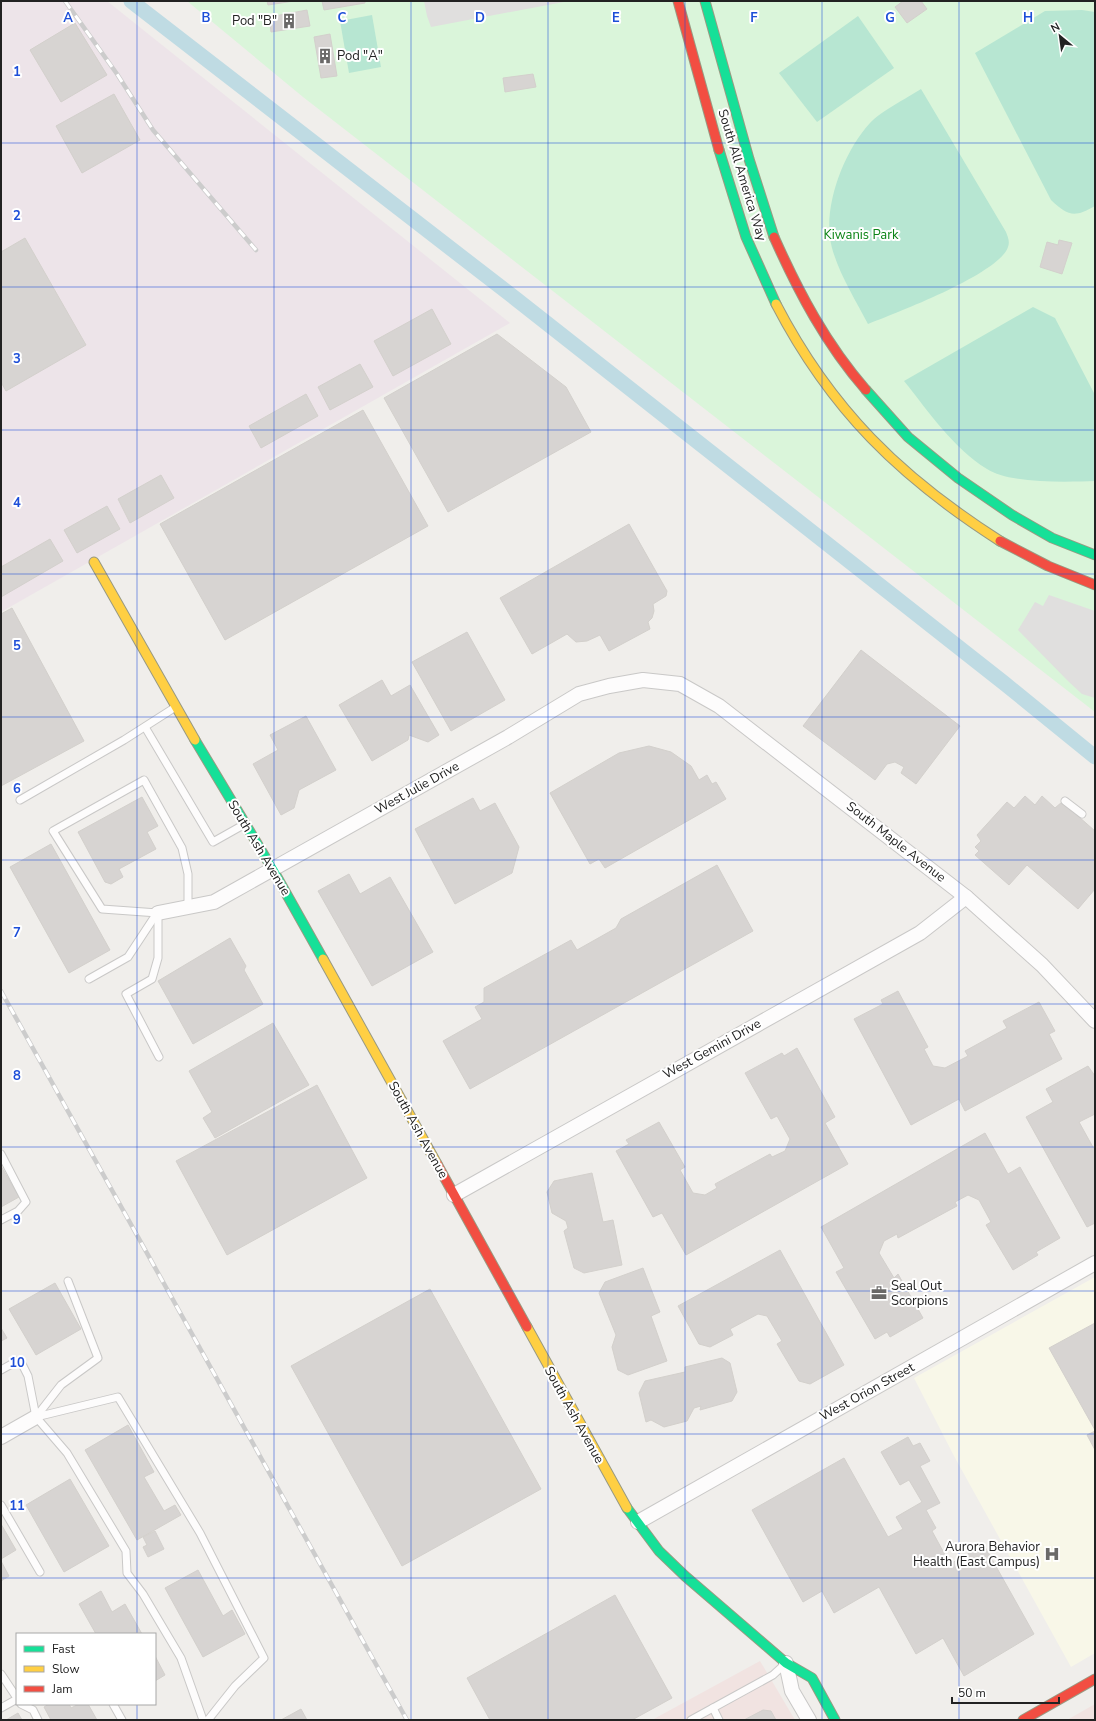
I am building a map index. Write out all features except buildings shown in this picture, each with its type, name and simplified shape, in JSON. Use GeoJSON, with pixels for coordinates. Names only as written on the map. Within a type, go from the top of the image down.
{"type":"FeatureCollection","features":[{"type":"Feature","properties":{"kind":"street","name":"South All America Way"},"geometry":{"type":"LineString","coordinates":[[678,1],[741,224],[759,268],[788,327],[810,363],[837,400],[871,438],[896,464],[931,493],[970,523],[1037,560],[1095,585]]}},
{"type":"Feature","properties":{"kind":"street","name":"South All America Way"},"geometry":{"type":"LineString","coordinates":[[705,1],[773,235],[795,285],[843,363],[908,437],[958,478],[1012,515],[1052,538],[1095,555]]}},
{"type":"Feature","properties":{"kind":"street","name":"South Ash Avenue"},"geometry":{"type":"LineString","coordinates":[[94,562],[175,708],[273,870],[454,1195],[622,1502],[659,1550],[685,1576],[786,1663],[812,1678],[835,1720]]}},
{"type":"Feature","properties":{"kind":"street","name":"West Julie Drive"},"geometry":{"type":"LineString","coordinates":[[158,912],[214,902],[508,737],[579,694],[609,686],[643,680],[680,684]]}},
{"type":"Feature","properties":{"kind":"street","name":"South Maple Avenue"},"geometry":{"type":"LineString","coordinates":[[680,684],[719,706],[966,897],[1042,966],[1095,1021]]}},
{"type":"Feature","properties":{"kind":"street","name":"West Gemini Drive"},"geometry":{"type":"LineString","coordinates":[[454,1195],[920,933],[966,897]]}},
{"type":"Feature","properties":{"kind":"street","name":"West Orion Street"},"geometry":{"type":"LineString","coordinates":[[638,1522],[1095,1263]]}},
{"type":"Feature","properties":{"kind":"street"},"geometry":{"type":"LineString","coordinates":[[1,1437],[36,1417]]}},
{"type":"Feature","properties":{"kind":"street"},"geometry":{"type":"LineString","coordinates":[[786,1663],[792,1691],[809,1720]]}},
{"type":"Feature","properties":{"kind":"street"},"geometry":{"type":"LineString","coordinates":[[1022,1720],[1095,1679]]}},
{"type":"Feature","properties":{"kind":"lane"},"geometry":{"type":"LineString","coordinates":[[20,800],[175,708]]}},
{"type":"Feature","properties":{"kind":"lane"},"geometry":{"type":"LineString","coordinates":[[145,727],[213,842],[245,824]]}},
{"type":"Feature","properties":{"kind":"lane"},"geometry":{"type":"LineString","coordinates":[[158,912],[102,909],[53,831],[144,780],[182,848],[188,874],[188,906]]}},
{"type":"Feature","properties":{"kind":"lane"},"geometry":{"type":"LineString","coordinates":[[1065,801],[1082,814]]}},
{"type":"Feature","properties":{"kind":"lane"},"geometry":{"type":"LineString","coordinates":[[90,979],[128,957],[158,912]]}},
{"type":"Feature","properties":{"kind":"lane"},"geometry":{"type":"LineString","coordinates":[[158,912],[158,958],[152,979],[126,994],[159,1057]]}},
{"type":"Feature","properties":{"kind":"lane"},"geometry":{"type":"LineString","coordinates":[[1,1154],[26,1202],[18,1211],[1,1220]]}},
{"type":"Feature","properties":{"kind":"lane"},"geometry":{"type":"LineString","coordinates":[[36,1417],[61,1385],[98,1358],[68,1281]]}},
{"type":"Feature","properties":{"kind":"lane"},"geometry":{"type":"LineString","coordinates":[[1,1370],[17,1361],[22,1364],[28,1376],[36,1417],[67,1453],[126,1551],[127,1573],[143,1594],[181,1658],[204,1720]]}},
{"type":"Feature","properties":{"kind":"lane"},"geometry":{"type":"LineString","coordinates":[[36,1417],[118,1397],[200,1533],[264,1658],[235,1686],[208,1720]]}},
{"type":"Feature","properties":{"kind":"lane"},"geometry":{"type":"LineString","coordinates":[[1,1504],[40,1572]]}},
{"type":"Feature","properties":{"kind":"lane"},"geometry":{"type":"LineString","coordinates":[[691,1720],[773,1675],[786,1663]]}},
{"type":"Feature","properties":{"kind":"lane"},"geometry":{"type":"LineString","coordinates":[[1,1674],[16,1696]]}},
{"type":"Feature","properties":{"kind":"lane"},"geometry":{"type":"LineString","coordinates":[[1,1708],[16,1699]]}},
{"type":"Feature","properties":{"kind":"lane"},"geometry":{"type":"LineString","coordinates":[[23,1705],[33,1710],[38,1720]]}},
{"type":"Feature","properties":{"kind":"lane"},"geometry":{"type":"LineString","coordinates":[[114,1705],[122,1720]]}},
{"type":"Feature","properties":{"kind":"lane"},"geometry":{"type":"LineString","coordinates":[[712,1708],[719,1720]]}},
{"type":"Feature","properties":{"kind":"shaded area"},"geometry":{"type":"Polygon","coordinates":[[[1,1],[107,1],[510,323],[1,612],[1,1]]]}},
{"type":"Feature","properties":{"kind":"shaded area"},"geometry":{"type":"Polygon","coordinates":[[[424,1],[569,1],[431,27],[424,1]]]}},
{"type":"Feature","properties":{"kind":"shaded area"},"geometry":{"type":"Polygon","coordinates":[[[1049,595],[1095,611],[1095,698],[1082,694],[1018,630],[1035,602],[1043,606],[1049,595]]]}},
{"type":"Feature","properties":{"kind":"shaded area","name":"Aurora Behavior Health (East Campus)"},"geometry":{"type":"Polygon","coordinates":[[[1095,1277],[1095,1653],[1071,1667],[954,1456],[914,1378],[1095,1277]]]}},
{"type":"Feature","properties":{"kind":"shaded area"},"geometry":{"type":"Polygon","coordinates":[[[760,1661],[795,1720],[652,1720],[760,1661]]]}},
{"type":"Feature","properties":{"kind":"shaded area"},"geometry":{"type":"Polygon","coordinates":[[[1095,1704],[1095,1720],[1067,1720],[1095,1704]]]}},
{"type":"Feature","properties":{"kind":"green space","name":"Kiwanis Park"},"geometry":{"type":"Polygon","coordinates":[[[187,1],[1095,1],[1095,712],[303,97],[187,1]]]}},
{"type":"Feature","properties":{"kind":"green space"},"geometry":{"type":"Polygon","coordinates":[[[1082,10],[1095,12],[1095,206],[1088,210],[1072,214],[1062,209],[1051,200],[975,53],[1045,11],[1082,10]]]}},
{"type":"Feature","properties":{"kind":"green space"},"geometry":{"type":"Polygon","coordinates":[[[372,15],[381,67],[349,73],[340,21],[372,15]]]}},
{"type":"Feature","properties":{"kind":"green space"},"geometry":{"type":"Polygon","coordinates":[[[858,16],[894,68],[817,122],[779,73],[858,16]]]}},
{"type":"Feature","properties":{"kind":"green space"},"geometry":{"type":"Polygon","coordinates":[[[921,89],[1006,232],[1009,245],[1001,258],[967,280],[945,292],[868,324],[840,271],[832,249],[829,224],[834,192],[845,161],[852,147],[870,123],[887,110],[921,89]]]}},
{"type":"Feature","properties":{"kind":"green space"},"geometry":{"type":"Polygon","coordinates":[[[1033,307],[1055,318],[1095,395],[1095,481],[1055,482],[1024,480],[997,474],[987,469],[963,451],[952,440],[904,381],[1033,307]]]}},
{"type":"Feature","properties":{"kind":"waterway"},"geometry":{"type":"LineString","coordinates":[[131,1],[516,299],[1004,683],[1095,757]]}},
{"type":"Feature","properties":{"kind":"railway"},"geometry":{"type":"LineString","coordinates":[[65,1],[117,74],[153,130],[256,250]]}},
{"type":"Feature","properties":{"kind":"railway"},"geometry":{"type":"LineString","coordinates":[[1,991],[407,1720]]}},
{"type":"Feature","properties":{"kind":"traffic: fast"},"geometry":{"type":"LineString","coordinates":[[705,1],[749,159],[774,237]]}},
{"type":"Feature","properties":{"kind":"traffic: fast"},"geometry":{"type":"LineString","coordinates":[[719,150],[746,237],[776,304]]}},
{"type":"Feature","properties":{"kind":"traffic: fast"},"geometry":{"type":"LineString","coordinates":[[866,390],[908,437],[958,478],[1012,515],[1052,538],[1095,555]]}},
{"type":"Feature","properties":{"kind":"traffic: fast"},"geometry":{"type":"LineString","coordinates":[[195,740],[273,870],[323,959]]}},
{"type":"Feature","properties":{"kind":"traffic: fast"},"geometry":{"type":"LineString","coordinates":[[627,1508],[659,1551],[685,1576],[786,1663],[812,1678],[835,1720]]}},
{"type":"Feature","properties":{"kind":"traffic: slow"},"geometry":{"type":"LineString","coordinates":[[776,304],[797,342],[820,377],[845,409],[871,438],[900,466],[931,492],[964,517],[1000,541]]}},
{"type":"Feature","properties":{"kind":"traffic: slow"},"geometry":{"type":"LineString","coordinates":[[94,562],[195,740]]}},
{"type":"Feature","properties":{"kind":"traffic: slow"},"geometry":{"type":"LineString","coordinates":[[323,959],[437,1164]]}},
{"type":"Feature","properties":{"kind":"traffic: slow"},"geometry":{"type":"LineString","coordinates":[[527,1327],[627,1508]]}},
{"type":"Feature","properties":{"kind":"traffic: jam"},"geometry":{"type":"LineString","coordinates":[[678,1],[719,150]]}},
{"type":"Feature","properties":{"kind":"traffic: jam"},"geometry":{"type":"LineString","coordinates":[[774,237],[793,278],[814,317],[838,355],[866,390]]}},
{"type":"Feature","properties":{"kind":"traffic: jam"},"geometry":{"type":"LineString","coordinates":[[1000,541],[1048,566],[1095,585]]}},
{"type":"Feature","properties":{"kind":"traffic: jam"},"geometry":{"type":"LineString","coordinates":[[437,1164],[527,1327]]}},
{"type":"Feature","properties":{"kind":"traffic: jam"},"geometry":{"type":"LineString","coordinates":[[1023,1720],[1095,1679]]}},
{"type":"Feature","properties":{"kind":"place","name":"Pod \"B\""},"geometry":{"type":"Point","coordinates":[289,21]}},
{"type":"Feature","properties":{"kind":"place","name":"Pod \"A\""},"geometry":{"type":"Point","coordinates":[325,56]}},
{"type":"Feature","properties":{"kind":"place","name":"Seal Out Scorpions"},"geometry":{"type":"Point","coordinates":[879,1293]}},
{"type":"Feature","properties":{"kind":"place","name":"Aurora Behavior Health (East Campus)"},"geometry":{"type":"Point","coordinates":[1052,1554]}}]}
